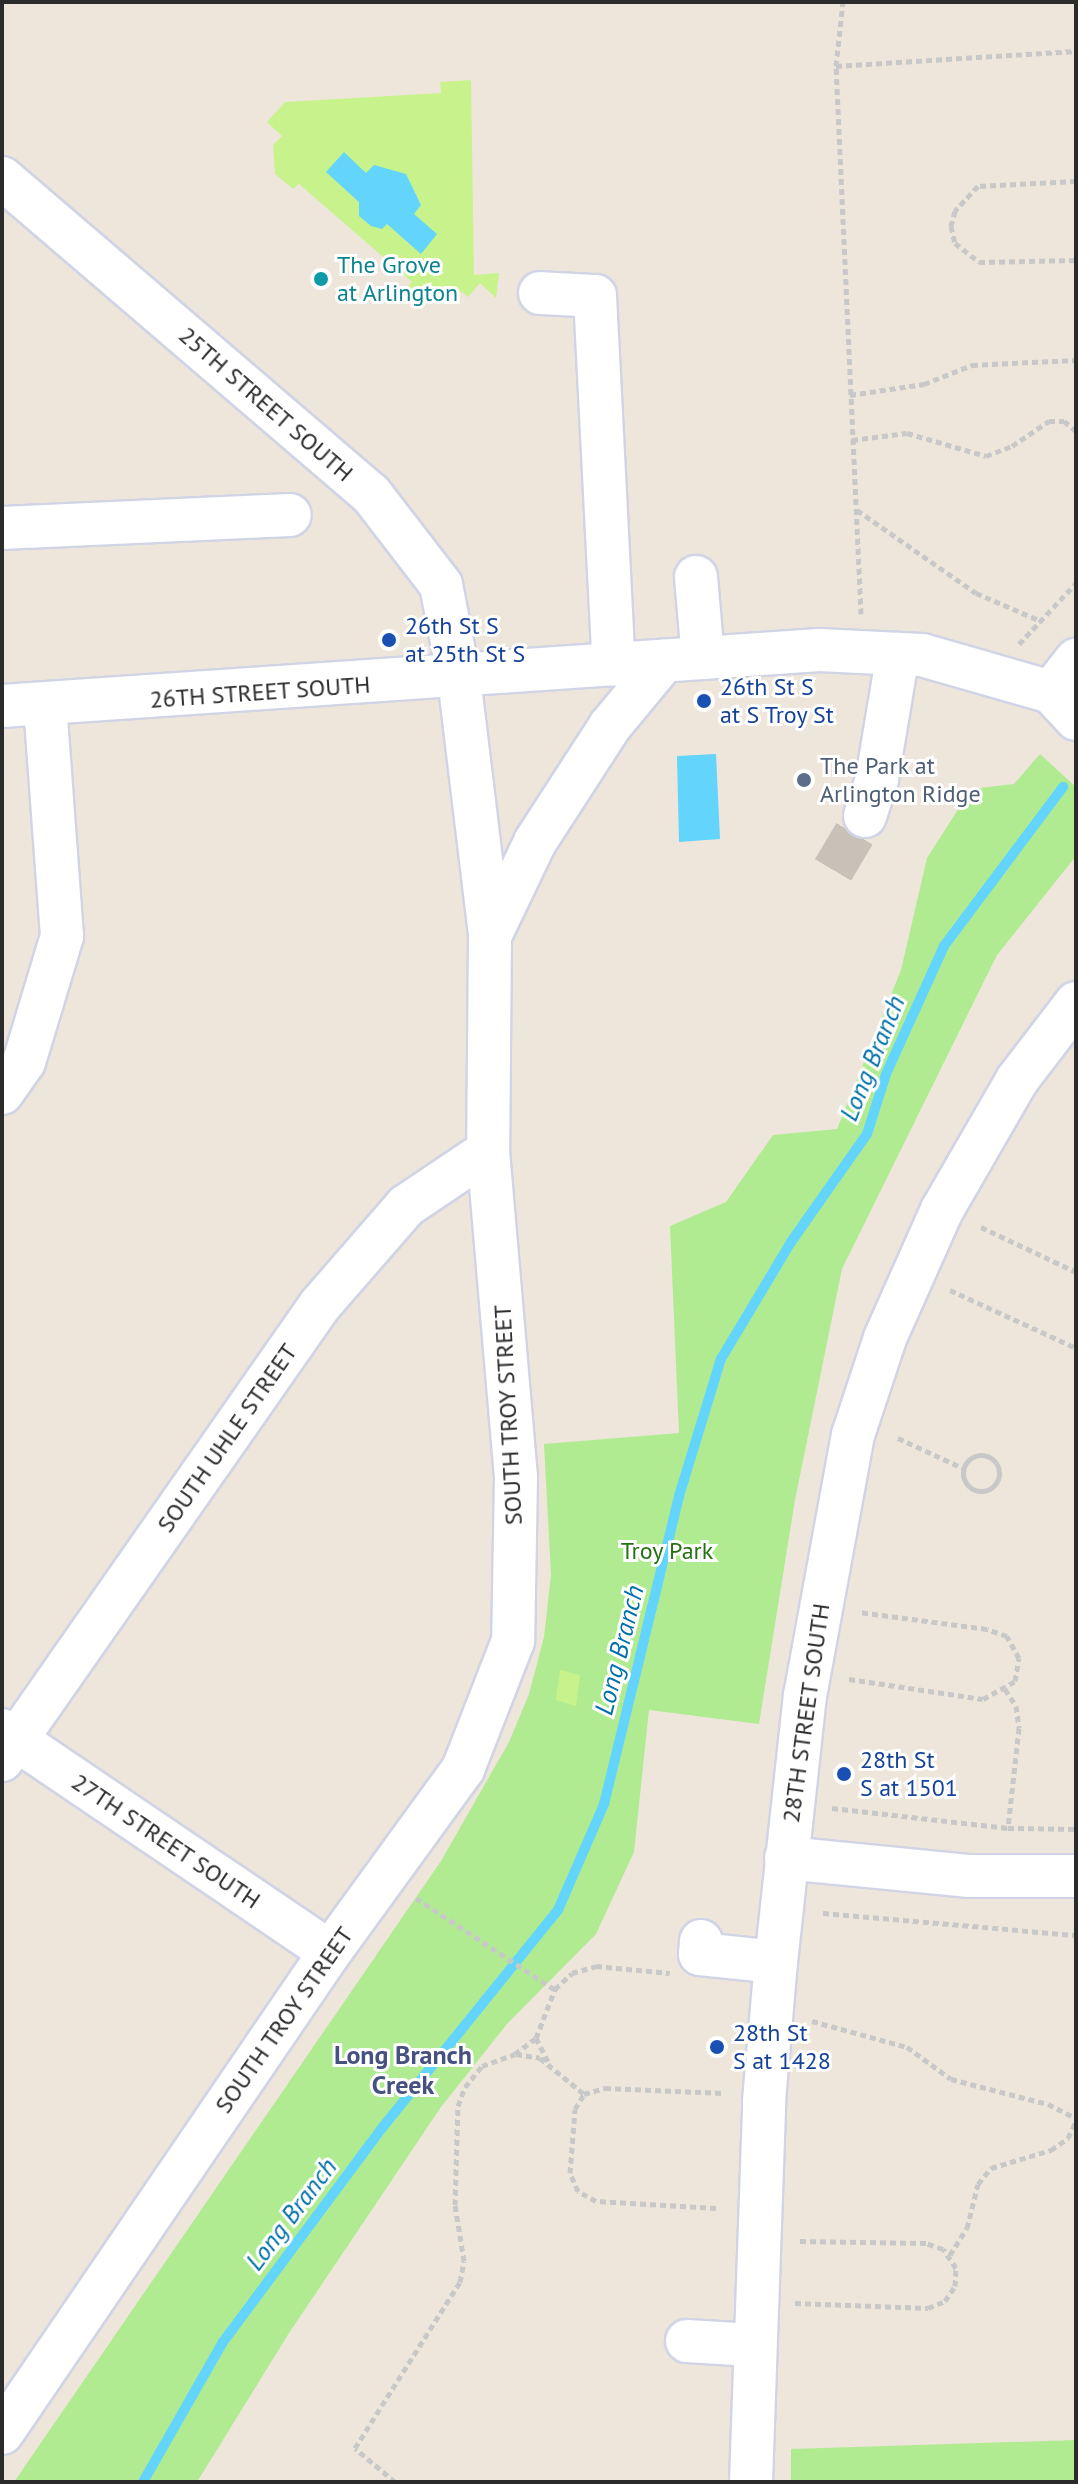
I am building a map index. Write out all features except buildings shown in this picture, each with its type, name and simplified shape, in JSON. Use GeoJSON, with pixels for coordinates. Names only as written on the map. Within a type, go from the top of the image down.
{"type":"FeatureCollection","features":[{"type":"Feature","properties":{"kind":"street","name":"25TH STREET SOUTH"},"geometry":{"type":"LineString","coordinates":[[7,192],[371,494],[441,585],[459,678]]}},
{"type":"Feature","properties":{"kind":"street"},"geometry":{"type":"LineString","coordinates":[[540,293],[595,296],[614,665]]}},
{"type":"Feature","properties":{"kind":"street"},"geometry":{"type":"LineString","coordinates":[[2,528],[290,515]]}},
{"type":"Feature","properties":{"kind":"street"},"geometry":{"type":"LineString","coordinates":[[490,936],[535,842],[610,726],[683,659],[696,577]]}},
{"type":"Feature","properties":{"kind":"street","name":"26TH STREET SOUTH"},"geometry":{"type":"LineString","coordinates":[[2,706],[45,706],[459,678],[819,650],[922,655],[1063,706]]}},
{"type":"Feature","properties":{"kind":"street"},"geometry":{"type":"LineString","coordinates":[[865,816],[880,766],[898,654]]}},
{"type":"Feature","properties":{"kind":"street"},"geometry":{"type":"LineString","coordinates":[[1063,706],[1076,660]]}},
{"type":"Feature","properties":{"kind":"street","name":"SOUTH TROY STREET"},"geometry":{"type":"LineString","coordinates":[[2,2433],[330,1952],[463,1769],[513,1641],[516,1477],[488,1151],[490,936],[459,678]]}},
{"type":"Feature","properties":{"kind":"street"},"geometry":{"type":"LineString","coordinates":[[2,1093],[24,1062],[62,936],[45,706]]}},
{"type":"Feature","properties":{"kind":"street","name":"28TH STREET SOUTH"},"geometry":{"type":"LineString","coordinates":[[751,2482],[753,2345],[776,1962],[786,1858],[830,1544],[853,1435],[885,1338],[950,1197],[1017,1080],[1076,1003]]}},
{"type":"Feature","properties":{"kind":"street","name":"SOUTH UHLE STREET"},"geometry":{"type":"LineString","coordinates":[[7,1743],[320,1305],[406,1206],[488,1151]]}},
{"type":"Feature","properties":{"kind":"street","name":"27TH STREET SOUTH"},"geometry":{"type":"LineString","coordinates":[[7,1743],[330,1952]]}},
{"type":"Feature","properties":{"kind":"street"},"geometry":{"type":"LineString","coordinates":[[786,1858],[970,1876],[1076,1876]]}},
{"type":"Feature","properties":{"kind":"street"},"geometry":{"type":"LineString","coordinates":[[694,1958],[700,1954],[776,1962]]}},
{"type":"Feature","properties":{"kind":"street"},"geometry":{"type":"LineString","coordinates":[[687,2341],[753,2345]]}},
{"type":"Feature","properties":{"kind":"path"},"geometry":{"type":"LineString","coordinates":[[843,2],[836,66],[861,614]]}},
{"type":"Feature","properties":{"kind":"path"},"geometry":{"type":"LineString","coordinates":[[836,66],[1076,51]]}},
{"type":"Feature","properties":{"kind":"path"},"geometry":{"type":"LineString","coordinates":[[1076,181],[978,186],[955,211],[951,226],[955,243],[979,262],[1076,260]]}},
{"type":"Feature","properties":{"kind":"path"},"geometry":{"type":"LineString","coordinates":[[850,395],[910,387],[972,365],[1076,360]]}},
{"type":"Feature","properties":{"kind":"path"},"geometry":{"type":"LineString","coordinates":[[852,440],[907,433],[986,456],[1012,446],[1049,421],[1076,421]]}},
{"type":"Feature","properties":{"kind":"path"},"geometry":{"type":"LineString","coordinates":[[1064,421],[1076,431]]}},
{"type":"Feature","properties":{"kind":"path"},"geometry":{"type":"LineString","coordinates":[[856,510],[976,593],[1041,621]]}},
{"type":"Feature","properties":{"kind":"path"},"geometry":{"type":"LineString","coordinates":[[1019,645],[1076,583]]}},
{"type":"Feature","properties":{"kind":"path"},"geometry":{"type":"LineString","coordinates":[[981,1227],[1076,1272]]}},
{"type":"Feature","properties":{"kind":"path"},"geometry":{"type":"LineString","coordinates":[[950,1290],[1076,1348]]}},
{"type":"Feature","properties":{"kind":"path"},"geometry":{"type":"LineString","coordinates":[[898,1438],[963,1468]]}},
{"type":"Feature","properties":{"kind":"path"},"geometry":{"type":"LineString","coordinates":[[975,1456],[986,1456],[998,1466],[999,1478],[992,1488],[980,1492],[964,1481],[963,1468],[975,1456]]}},
{"type":"Feature","properties":{"kind":"path"},"geometry":{"type":"LineString","coordinates":[[849,1679],[983,1699],[1015,1681],[1019,1658],[1007,1636],[987,1629],[859,1612]]}},
{"type":"Feature","properties":{"kind":"path"},"geometry":{"type":"LineString","coordinates":[[1005,1689],[1016,1706],[1019,1728],[1008,1828]]}},
{"type":"Feature","properties":{"kind":"path"},"geometry":{"type":"LineString","coordinates":[[832,1808],[1008,1828],[1076,1829]]}},
{"type":"Feature","properties":{"kind":"path"},"geometry":{"type":"LineString","coordinates":[[409,1893],[470,1930],[555,1989]]}},
{"type":"Feature","properties":{"kind":"path"},"geometry":{"type":"LineString","coordinates":[[823,1913],[1076,1935]]}},
{"type":"Feature","properties":{"kind":"path"},"geometry":{"type":"LineString","coordinates":[[395,2482],[355,2448],[460,2282],[464,2261],[455,2205],[458,2106],[482,2066],[515,2054],[536,2038],[555,1989],[572,1973],[596,1966],[694,1958]]}},
{"type":"Feature","properties":{"kind":"path"},"geometry":{"type":"LineString","coordinates":[[812,2021],[907,2047],[951,2079],[1048,2104],[1076,2120],[1068,2138],[1051,2150],[991,2168],[978,2184],[967,2228],[950,2255]]}},
{"type":"Feature","properties":{"kind":"path"},"geometry":{"type":"LineString","coordinates":[[536,2038],[550,2065],[584,2094]]}},
{"type":"Feature","properties":{"kind":"path"},"geometry":{"type":"LineString","coordinates":[[515,2054],[550,2065]]}},
{"type":"Feature","properties":{"kind":"path"},"geometry":{"type":"LineString","coordinates":[[716,2208],[596,2201],[578,2191],[570,2173],[575,2109],[584,2094],[605,2088],[723,2093]]}},
{"type":"Feature","properties":{"kind":"path"},"geometry":{"type":"LineString","coordinates":[[795,2303],[928,2308],[945,2301],[955,2286],[956,2268],[950,2255],[926,2243],[798,2241]]}},
{"type":"Feature","properties":{"kind":"green space"},"geometry":{"type":"Polygon","coordinates":[[[471,80],[474,275],[499,273],[496,298],[480,283],[468,297],[455,287],[447,297],[419,298],[407,288],[412,282],[299,184],[293,189],[275,174],[273,145],[282,136],[267,122],[285,102],[441,93],[440,82],[471,80]]]}},
{"type":"Feature","properties":{"kind":"green space","name":"Troy Park"},"geometry":{"type":"Polygon","coordinates":[[[1040,754],[1076,787],[1076,856],[997,955],[842,1269],[795,1500],[759,1724],[649,1710],[634,1852],[596,1934],[507,2024],[441,2107],[289,2333],[197,2482],[14,2482],[441,1861],[509,1742],[529,1694],[544,1637],[551,1575],[544,1444],[679,1433],[670,1226],[726,1202],[773,1135],[837,1129],[901,970],[927,858],[971,789],[1014,784],[1040,754]]]}},
{"type":"Feature","properties":{"kind":"green space"},"geometry":{"type":"Polygon","coordinates":[[[560,1670],[580,1675],[576,1706],[556,1700],[560,1670]]]}},
{"type":"Feature","properties":{"kind":"green space"},"geometry":{"type":"Polygon","coordinates":[[[1076,2440],[1076,2482],[791,2482],[791,2449],[1076,2440]]]}},
{"type":"Feature","properties":{"kind":"water"},"geometry":{"type":"Polygon","coordinates":[[[344,152],[366,173],[374,165],[406,174],[421,205],[414,214],[437,234],[421,254],[387,224],[382,229],[371,226],[359,216],[359,202],[326,172],[344,152]]]}},
{"type":"Feature","properties":{"kind":"water"},"geometry":{"type":"Polygon","coordinates":[[[716,754],[720,839],[679,842],[677,756],[716,754]]]}},
{"type":"Feature","properties":{"kind":"waterway","name":"Long Branch"},"geometry":{"type":"LineString","coordinates":[[143,2482],[223,2342],[382,2128],[558,1910],[604,1804],[679,1496],[721,1359],[791,1242],[867,1134],[886,1074],[944,946],[1063,787]]}},
{"type":"Feature","properties":{"kind":"tunnel"},"geometry":{"type":"LineString","coordinates":[[833,870],[865,816]]}},
{"type":"Feature","properties":{"kind":"place","name":"The Grove at Arlington"},"geometry":{"type":"Point","coordinates":[321,279]}},
{"type":"Feature","properties":{"kind":"place","name":"26th St S at 25th St S"},"geometry":{"type":"Point","coordinates":[389,640]}},
{"type":"Feature","properties":{"kind":"place","name":"26th St S at S Troy St"},"geometry":{"type":"Point","coordinates":[704,701]}},
{"type":"Feature","properties":{"kind":"place","name":"The Park at Arlington Ridge"},"geometry":{"type":"Point","coordinates":[804,780]}},
{"type":"Feature","properties":{"kind":"place","name":"28th St S at 1501"},"geometry":{"type":"Point","coordinates":[844,1774]}},
{"type":"Feature","properties":{"kind":"place","name":"28th St S at 1428"},"geometry":{"type":"Point","coordinates":[717,2047]}},
{"type":"Feature","properties":{"kind":"district","name":"Long Branch Creek"},"geometry":{"type":"Point","coordinates":[403,2070]}}]}
